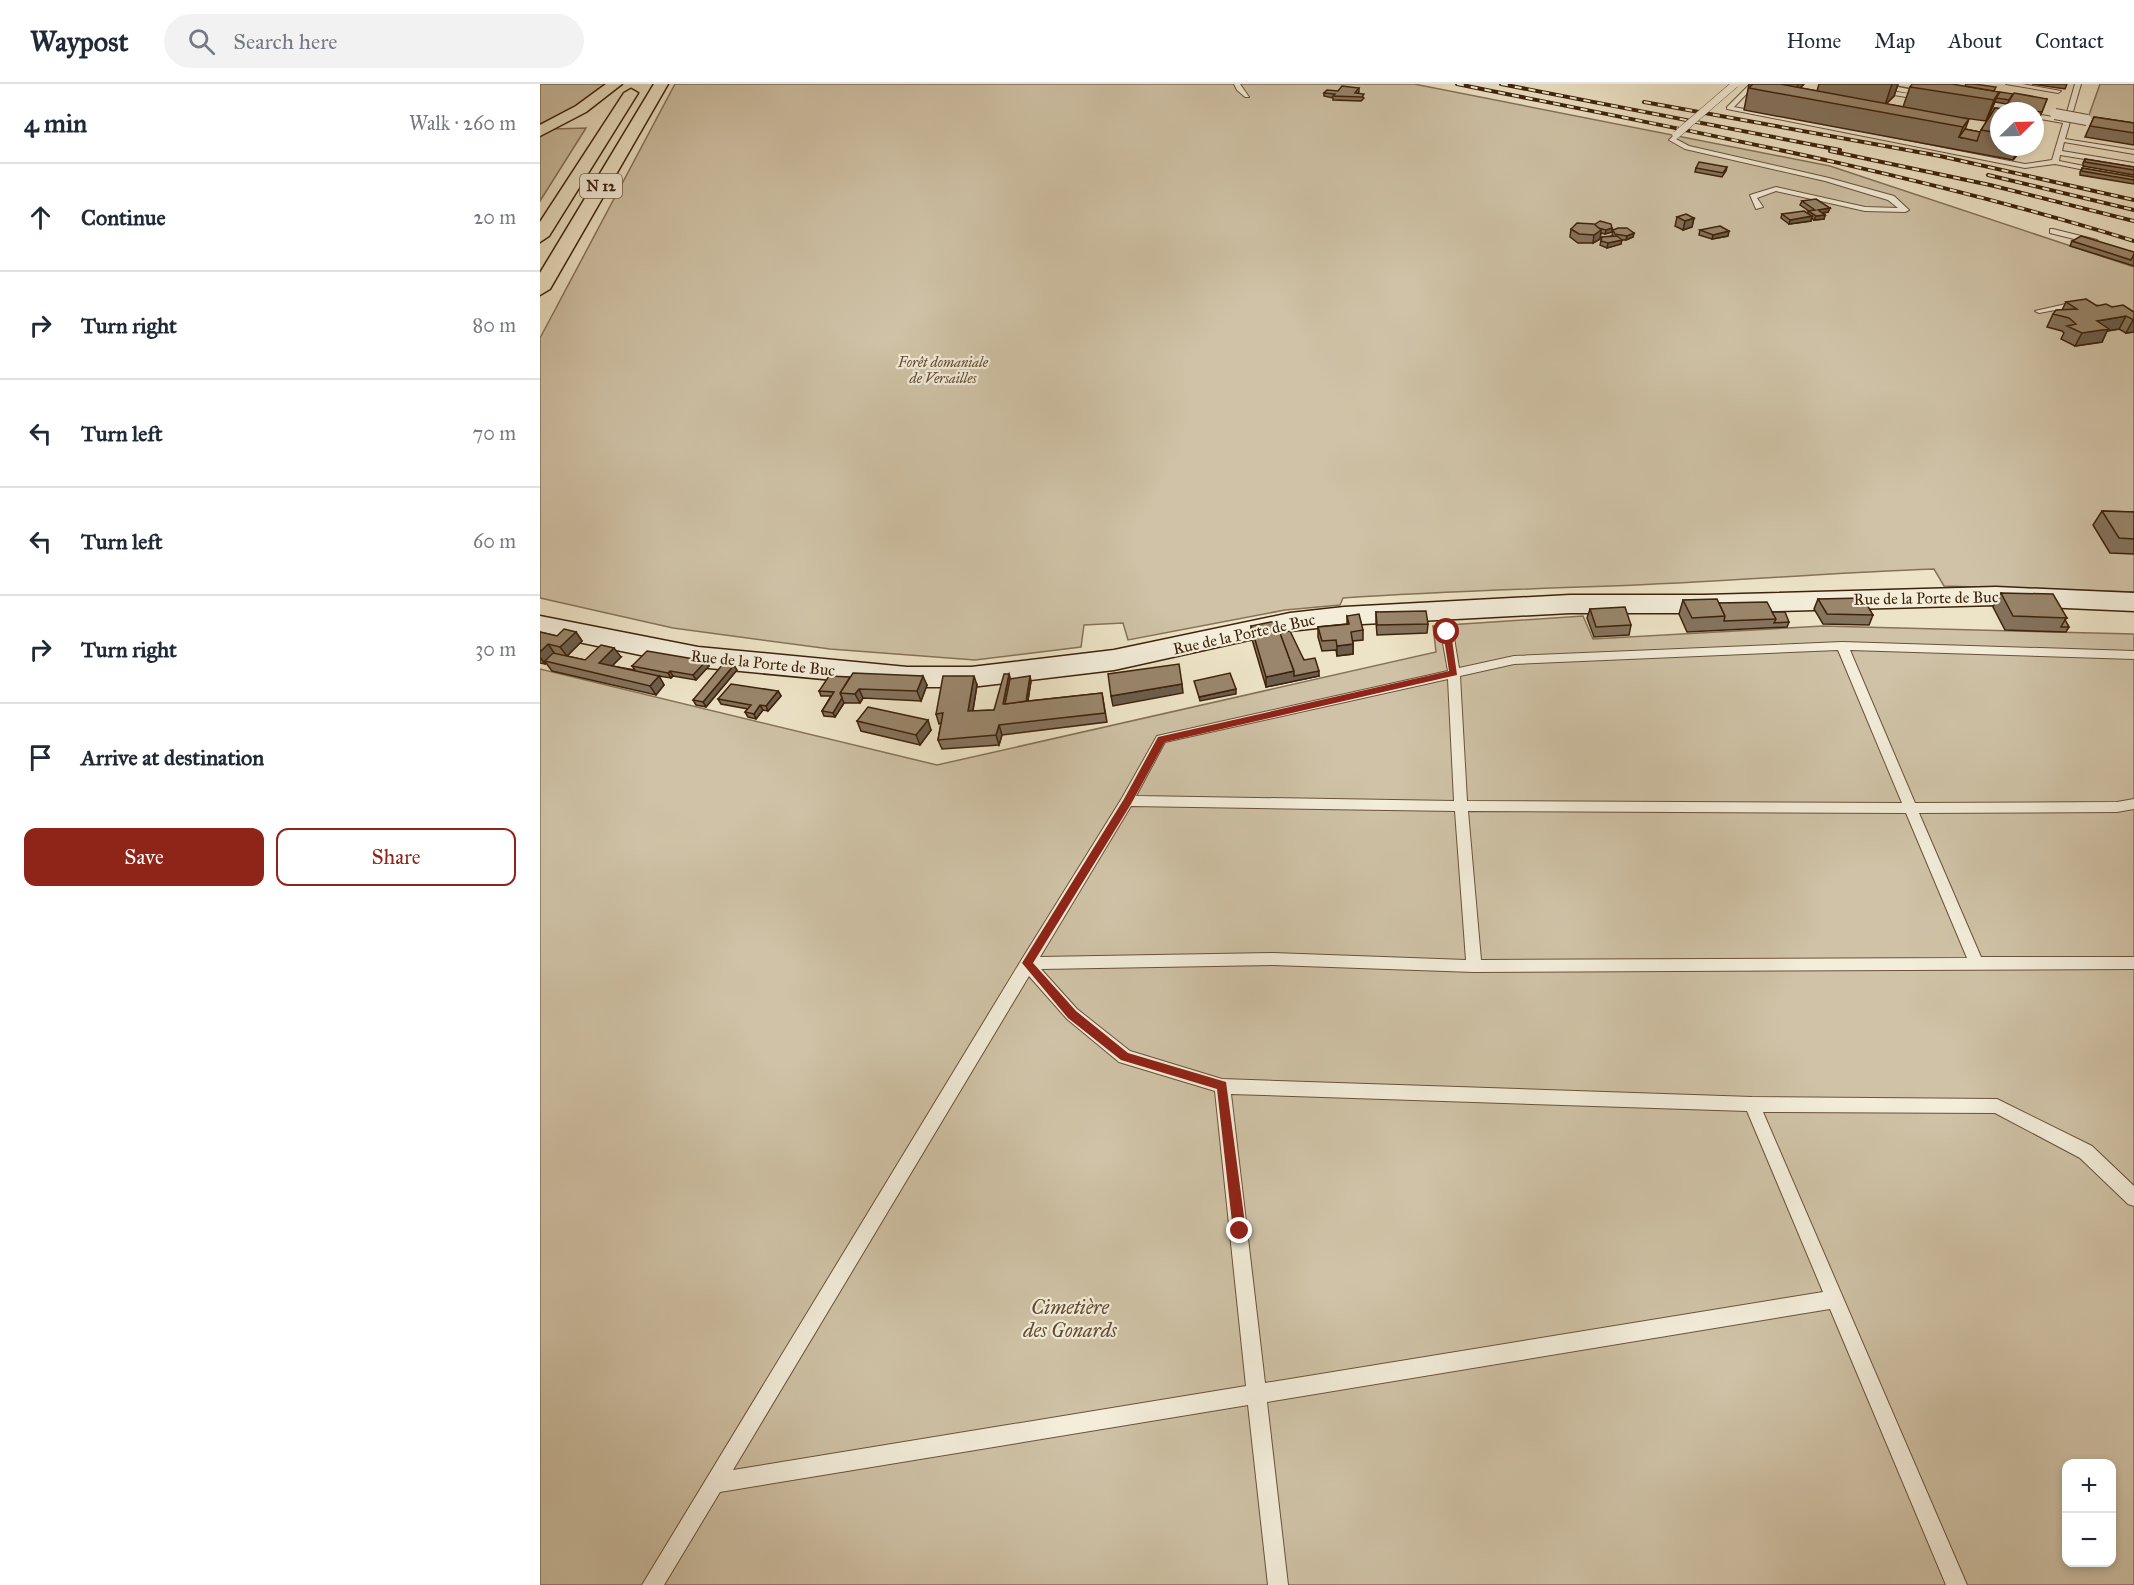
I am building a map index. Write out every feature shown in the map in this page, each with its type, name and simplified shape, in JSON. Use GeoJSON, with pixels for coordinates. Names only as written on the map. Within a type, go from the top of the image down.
{"type":"FeatureCollection","features":[{"type":"Feature","properties":{"kind":"highway"},"geometry":{"type":"LineString","coordinates":[[540,131],[581,109],[615,84]]}},
{"type":"Feature","properties":{"kind":"highway","name":"N 12"},"geometry":{"type":"LineString","coordinates":[[540,236],[636,84]]}},
{"type":"Feature","properties":{"kind":"highway","name":"N 12"},"geometry":{"type":"LineString","coordinates":[[540,289],[661,84]]}},
{"type":"Feature","properties":{"kind":"main road","name":"Rue de la Porte de Buc"},"geometry":{"type":"LineString","coordinates":[[540,625],[698,657],[908,677],[971,677],[1114,660],[1290,622],[1344,616],[1570,604],[1704,604],[1996,596],[2134,602]]}},
{"type":"Feature","properties":{"kind":"street"},"geometry":{"type":"LineString","coordinates":[[1862,86],[1946,99]]}},
{"type":"Feature","properties":{"kind":"street"},"geometry":{"type":"LineString","coordinates":[[1957,101],[1990,105]]}},
{"type":"Feature","properties":{"kind":"street"},"geometry":{"type":"LineString","coordinates":[[2044,112],[2099,121]]}},
{"type":"Feature","properties":{"kind":"lane"},"geometry":{"type":"LineString","coordinates":[[1237,84],[1239,90],[1247,96]]}},
{"type":"Feature","properties":{"kind":"lane"},"geometry":{"type":"LineString","coordinates":[[1735,84],[1672,140],[1687,148],[1827,179],[1891,198],[1905,210],[1865,209],[1776,189],[1753,197],[1759,207]]}},
{"type":"Feature","properties":{"kind":"lane"},"geometry":{"type":"LineString","coordinates":[[1753,84],[1729,108],[2025,166],[2055,162],[2134,177]]}},
{"type":"Feature","properties":{"kind":"lane"},"geometry":{"type":"LineString","coordinates":[[2009,84],[2058,91]]}},
{"type":"Feature","properties":{"kind":"lane"},"geometry":{"type":"LineString","coordinates":[[2055,162],[2060,153],[2061,140],[2078,84]]}},
{"type":"Feature","properties":{"kind":"lane"},"geometry":{"type":"LineString","coordinates":[[1957,101],[1990,108]]}},
{"type":"Feature","properties":{"kind":"lane"},"geometry":{"type":"LineString","coordinates":[[2044,117],[2066,121]]}},
{"type":"Feature","properties":{"kind":"lane"},"geometry":{"type":"LineString","coordinates":[[2061,140],[2134,152]]}},
{"type":"Feature","properties":{"kind":"lane"},"geometry":{"type":"LineString","coordinates":[[2060,153],[2134,165]]}},
{"type":"Feature","properties":{"kind":"lane"},"geometry":{"type":"LineString","coordinates":[[2053,231],[2104,245]]}},
{"type":"Feature","properties":{"kind":"lane"},"geometry":{"type":"LineString","coordinates":[[2039,311],[2066,306],[2089,312]]}},
{"type":"Feature","properties":{"kind":"lane"},"geometry":{"type":"LineString","coordinates":[[1447,632],[1454,673],[1461,807],[1474,966]]}},
{"type":"Feature","properties":{"kind":"lane"},"geometry":{"type":"LineString","coordinates":[[1842,646],[1976,962]]}},
{"type":"Feature","properties":{"kind":"lane"},"geometry":{"type":"LineString","coordinates":[[652,1585],[1127,801],[1161,739],[1514,660],[1842,646],[2134,655]]}},
{"type":"Feature","properties":{"kind":"lane"},"geometry":{"type":"LineString","coordinates":[[1127,801],[1461,807],[1911,808],[2117,807],[2134,804]]}},
{"type":"Feature","properties":{"kind":"lane"},"geometry":{"type":"LineString","coordinates":[[1027,963],[1273,959],[1474,966],[2134,963]]}},
{"type":"Feature","properties":{"kind":"lane"},"geometry":{"type":"LineString","coordinates":[[1027,963],[1072,1014],[1125,1057],[1222,1086],[1752,1104],[1997,1106],[2086,1152],[2134,1198]]}},
{"type":"Feature","properties":{"kind":"lane"},"geometry":{"type":"LineString","coordinates":[[1222,1086],[1278,1585]]}},
{"type":"Feature","properties":{"kind":"lane"},"geometry":{"type":"LineString","coordinates":[[1752,1104],[1957,1585]]}},
{"type":"Feature","properties":{"kind":"lane"},"geometry":{"type":"LineString","coordinates":[[714,1483],[1835,1299]]}},
{"type":"Feature","properties":{"kind":"green space"},"geometry":{"type":"Polygon","coordinates":[[[540,84],[607,84],[597,94],[540,126],[540,84]]]}},
{"type":"Feature","properties":{"kind":"green space","name":"Forêt domaniale de Versailles"},"geometry":{"type":"Polygon","coordinates":[[[675,84],[1414,84],[1830,166],[2134,267],[2134,592],[1944,586],[1934,569],[1377,596],[1343,598],[1340,605],[1285,610],[1128,640],[1123,623],[1084,625],[1081,647],[975,660],[830,649],[673,628],[540,598],[540,338],[675,84]]]}},
{"type":"Feature","properties":{"kind":"green space"},"geometry":{"type":"Polygon","coordinates":[[[2100,84],[2134,84],[2134,125],[2088,118],[2100,84]]]}},
{"type":"Feature","properties":{"kind":"green space"},"geometry":{"type":"Polygon","coordinates":[[[586,128],[540,201],[540,135],[553,129],[586,128]]]}},
{"type":"Feature","properties":{"kind":"green space","name":"Cimetière des Gonards"},"geometry":{"type":"Polygon","coordinates":[[[1583,616],[1593,639],[1823,626],[2134,634],[2134,1585],[540,1585],[540,669],[937,765],[1436,652],[1433,626],[1583,616]]]}},
{"type":"Feature","properties":{"kind":"building"},"geometry":{"type":"Polygon","coordinates":[[[1753,84],[1780,84],[1969,119],[1963,127],[1749,88],[1753,84]]]}},
{"type":"Feature","properties":{"kind":"building"},"geometry":{"type":"Polygon","coordinates":[[[1912,84],[1952,84],[1999,92],[1994,100],[1910,87],[1912,84]]]}},
{"type":"Feature","properties":{"kind":"building"},"geometry":{"type":"Polygon","coordinates":[[[1966,84],[1996,87],[1994,91],[1965,86],[1966,84]]]}},
{"type":"Feature","properties":{"kind":"building"},"geometry":{"type":"Polygon","coordinates":[[[1342,86],[1359,88],[1355,93],[1364,94],[1362,97],[1333,96],[1335,94],[1324,93],[1327,90],[1338,91],[1342,86]]]}},
{"type":"Feature","properties":{"kind":"building"},"geometry":{"type":"Polygon","coordinates":[[[2000,92],[2013,94],[2009,100],[1996,98],[2000,92]]]}},
{"type":"Feature","properties":{"kind":"building"},"geometry":{"type":"Polygon","coordinates":[[[2014,93],[2047,99],[2044,107],[2044,102],[2008,102],[2014,93]]]}},
{"type":"Feature","properties":{"kind":"building"},"geometry":{"type":"Polygon","coordinates":[[[1990,116],[1990,132],[1981,130],[1990,116]]]}},
{"type":"Feature","properties":{"kind":"building"},"geometry":{"type":"Polygon","coordinates":[[[2094,117],[2134,123],[2134,133],[2090,126],[2094,117]]]}},
{"type":"Feature","properties":{"kind":"building"},"geometry":{"type":"Polygon","coordinates":[[[1965,129],[1980,132],[1977,141],[1959,137],[1965,129]]]}},
{"type":"Feature","properties":{"kind":"building"},"geometry":{"type":"Polygon","coordinates":[[[2085,159],[2134,167],[2134,170],[2085,162],[2085,159]]]}},
{"type":"Feature","properties":{"kind":"building"},"geometry":{"type":"Polygon","coordinates":[[[1699,162],[1727,167],[1723,173],[1696,168],[1699,162]]]}},
{"type":"Feature","properties":{"kind":"building"},"geometry":{"type":"Polygon","coordinates":[[[2082,168],[2134,177],[2134,180],[2082,171],[2082,168]]]}},
{"type":"Feature","properties":{"kind":"building"},"geometry":{"type":"Polygon","coordinates":[[[1816,199],[1830,208],[1818,210],[1825,215],[1816,216],[1808,211],[1815,210],[1802,201],[1816,199]]]}},
{"type":"Feature","properties":{"kind":"building"},"geometry":{"type":"Polygon","coordinates":[[[1804,211],[1812,216],[1790,220],[1782,214],[1804,211]]]}},
{"type":"Feature","properties":{"kind":"building"},"geometry":{"type":"Polygon","coordinates":[[[1686,214],[1694,218],[1685,221],[1677,217],[1686,214]]]}},
{"type":"Feature","properties":{"kind":"building"},"geometry":{"type":"Polygon","coordinates":[[[1600,221],[1611,224],[1612,228],[1606,230],[1594,225],[1600,221]]]}},
{"type":"Feature","properties":{"kind":"building"},"geometry":{"type":"Polygon","coordinates":[[[1577,223],[1594,224],[1601,230],[1594,235],[1579,234],[1571,229],[1577,223]]]}},
{"type":"Feature","properties":{"kind":"building"},"geometry":{"type":"Polygon","coordinates":[[[1720,226],[1729,231],[1713,235],[1700,230],[1720,226]]]}},
{"type":"Feature","properties":{"kind":"building"},"geometry":{"type":"Polygon","coordinates":[[[1627,228],[1634,233],[1627,236],[1615,234],[1613,230],[1627,228]]]}},
{"type":"Feature","properties":{"kind":"building"},"geometry":{"type":"Polygon","coordinates":[[[1617,236],[1622,240],[1608,243],[1601,241],[1602,237],[1617,236]]]}},
{"type":"Feature","properties":{"kind":"building"},"geometry":{"type":"Polygon","coordinates":[[[2081,236],[2134,252],[2134,254],[2131,260],[2072,241],[2081,236]]]}},
{"type":"Feature","properties":{"kind":"building"},"geometry":{"type":"Polygon","coordinates":[[[2086,299],[2097,306],[2123,305],[2134,312],[2134,320],[2126,316],[2097,321],[2109,329],[2082,333],[2067,326],[2076,324],[2069,318],[2053,314],[2056,310],[2077,309],[2066,302],[2086,299]]]}},
{"type":"Feature","properties":{"kind":"building"},"geometry":{"type":"Polygon","coordinates":[[[2102,511],[2134,512],[2134,539],[2119,538],[2102,511]]]}},
{"type":"Feature","properties":{"kind":"building"},"geometry":{"type":"Polygon","coordinates":[[[2001,593],[2053,594],[2067,618],[2013,616],[2001,593]]]}},
{"type":"Feature","properties":{"kind":"building"},"geometry":{"type":"Polygon","coordinates":[[[1863,598],[1873,615],[1827,614],[1818,599],[1863,598]]]}},
{"type":"Feature","properties":{"kind":"building"},"geometry":{"type":"Polygon","coordinates":[[[1717,599],[1725,616],[1692,618],[1683,600],[1717,599]]]}},
{"type":"Feature","properties":{"kind":"building"},"geometry":{"type":"Polygon","coordinates":[[[1767,602],[1776,619],[1724,621],[1725,616],[1719,603],[1767,602]]]}},
{"type":"Feature","properties":{"kind":"building"},"geometry":{"type":"Polygon","coordinates":[[[1625,607],[1631,625],[1596,627],[1590,609],[1625,607]]]}},
{"type":"Feature","properties":{"kind":"building"},"geometry":{"type":"Polygon","coordinates":[[[1426,611],[1428,624],[1377,625],[1376,612],[1426,611]]]}},
{"type":"Feature","properties":{"kind":"building"},"geometry":{"type":"Polygon","coordinates":[[[1772,612],[1785,612],[1789,622],[1774,623],[1776,619],[1772,612]]]}},
{"type":"Feature","properties":{"kind":"building"},"geometry":{"type":"Polygon","coordinates":[[[1359,614],[1363,630],[1351,632],[1353,644],[1337,646],[1336,640],[1322,641],[1318,627],[1349,624],[1347,616],[1359,614]]]}},
{"type":"Feature","properties":{"kind":"building"},"geometry":{"type":"Polygon","coordinates":[[[2065,620],[2069,627],[2061,627],[2065,620]]]}},
{"type":"Feature","properties":{"kind":"building"},"geometry":{"type":"Polygon","coordinates":[[[1276,621],[1294,671],[1266,677],[1251,626],[1276,621]]]}},
{"type":"Feature","properties":{"kind":"building"},"geometry":{"type":"Polygon","coordinates":[[[564,629],[576,632],[560,647],[548,644],[540,652],[540,632],[557,636],[564,629]]]}},
{"type":"Feature","properties":{"kind":"building"},"geometry":{"type":"Polygon","coordinates":[[[1290,631],[1304,660],[1315,658],[1319,671],[1294,676],[1280,633],[1290,631]]]}},
{"type":"Feature","properties":{"kind":"building"},"geometry":{"type":"Polygon","coordinates":[[[601,645],[614,648],[599,663],[659,676],[650,686],[545,661],[553,653],[585,660],[601,645]]]}},
{"type":"Feature","properties":{"kind":"building"},"geometry":{"type":"Polygon","coordinates":[[[647,651],[706,661],[693,675],[632,666],[647,651]]]}},
{"type":"Feature","properties":{"kind":"building"},"geometry":{"type":"Polygon","coordinates":[[[723,664],[734,665],[703,702],[693,700],[723,664]]]}},
{"type":"Feature","properties":{"kind":"building"},"geometry":{"type":"Polygon","coordinates":[[[1179,664],[1182,684],[1111,696],[1108,674],[1179,664]]]}},
{"type":"Feature","properties":{"kind":"building"},"geometry":{"type":"Polygon","coordinates":[[[853,673],[923,676],[917,691],[859,689],[855,694],[840,693],[853,673]]]}},
{"type":"Feature","properties":{"kind":"building"},"geometry":{"type":"Polygon","coordinates":[[[1230,673],[1236,689],[1199,697],[1194,681],[1230,673]]]}},
{"type":"Feature","properties":{"kind":"building"},"geometry":{"type":"Polygon","coordinates":[[[1004,674],[1009,674],[1003,704],[1102,693],[1105,713],[999,725],[996,735],[938,740],[943,713],[936,714],[943,676],[974,676],[968,711],[994,710],[1004,674]]]}},
{"type":"Feature","properties":{"kind":"building"},"geometry":{"type":"Polygon","coordinates":[[[829,676],[850,677],[840,693],[842,698],[833,713],[822,711],[834,692],[819,691],[829,676]]]}},
{"type":"Feature","properties":{"kind":"building"},"geometry":{"type":"Polygon","coordinates":[[[1030,676],[1026,701],[1005,704],[1010,679],[1030,676]]]}},
{"type":"Feature","properties":{"kind":"building"},"geometry":{"type":"Polygon","coordinates":[[[731,684],[778,691],[766,706],[760,705],[754,714],[745,712],[751,705],[718,699],[731,684]]]}},
{"type":"Feature","properties":{"kind":"building"},"geometry":{"type":"Polygon","coordinates":[[[868,707],[928,720],[916,735],[857,721],[868,707]]]}},
{"type":"Feature","properties":{"kind":"railway"},"geometry":{"type":"LineString","coordinates":[[1457,84],[1882,173],[2051,216],[2134,241]]}},
{"type":"Feature","properties":{"kind":"railway"},"geometry":{"type":"LineString","coordinates":[[1501,84],[1840,150]]}},
{"type":"Feature","properties":{"kind":"railway"},"geometry":{"type":"LineString","coordinates":[[1644,102],[1940,156],[2134,200]]}},
{"type":"Feature","properties":{"kind":"railway"},"geometry":{"type":"LineString","coordinates":[[1830,151],[1990,185],[2134,221]]}},
{"type":"Feature","properties":{"kind":"railway"},"geometry":{"type":"LineString","coordinates":[[1988,175],[2134,210]]}},
{"type":"Feature","properties":{"kind":"route"},"geometry":{"type":"LineString","coordinates":[[1240,1231],[1222,1086],[1125,1057],[1072,1014],[1027,963],[1127,801],[1161,739],[1454,673],[1447,632]]}}]}
